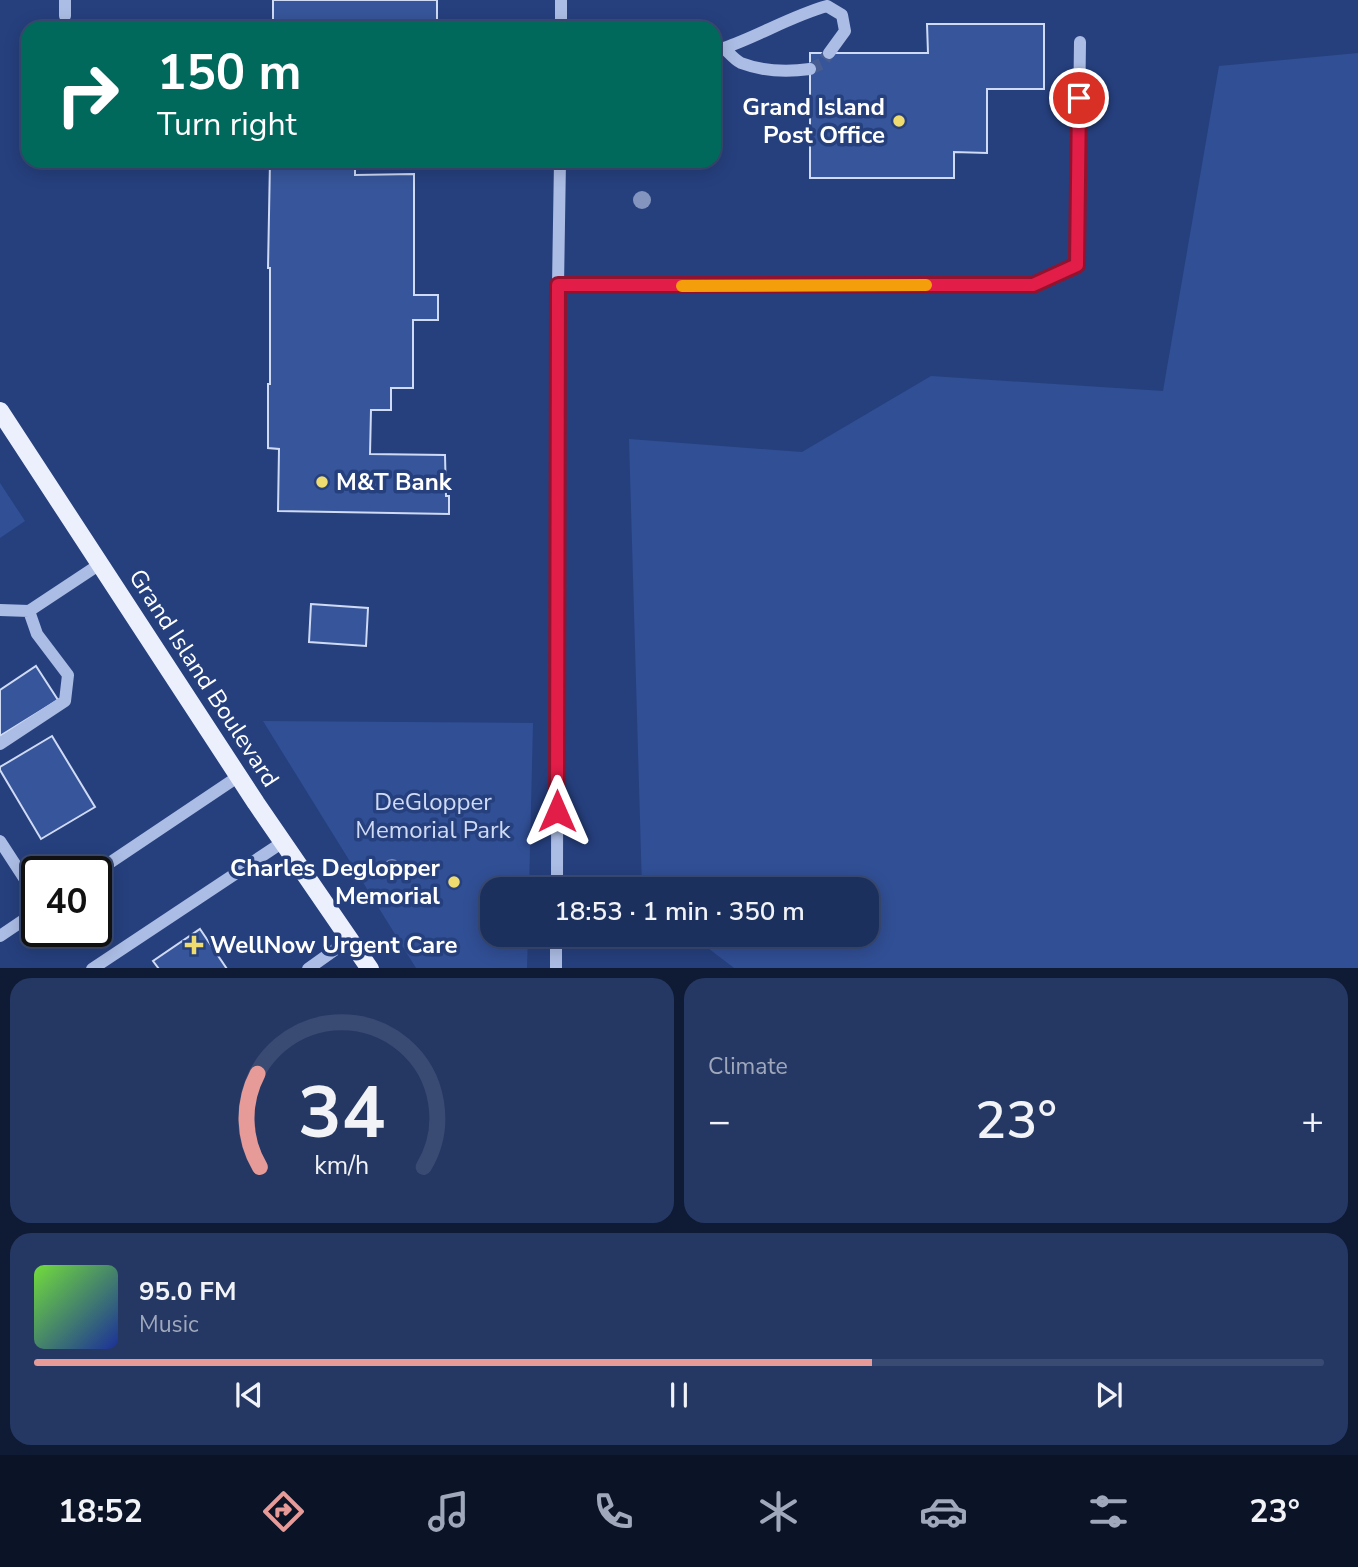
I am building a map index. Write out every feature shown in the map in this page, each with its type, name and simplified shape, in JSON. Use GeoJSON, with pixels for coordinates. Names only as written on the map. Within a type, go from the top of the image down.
{"type":"FeatureCollection","features":[{"type":"Feature","properties":{"kind":"main road","name":"Grand Island Boulevard"},"geometry":{"type":"LineString","coordinates":[[0,411],[239,776],[370,968]]}},
{"type":"Feature","properties":{"kind":"street"},"geometry":{"type":"LineString","coordinates":[[65,0],[65,16]]}},
{"type":"Feature","properties":{"kind":"street"},"geometry":{"type":"LineString","coordinates":[[561,0],[561,21]]}},
{"type":"Feature","properties":{"kind":"street"},"geometry":{"type":"LineString","coordinates":[[721,49],[745,41],[804,12],[827,6],[842,16],[845,31],[829,53]]}},
{"type":"Feature","properties":{"kind":"street"},"geometry":{"type":"LineString","coordinates":[[558,285],[1033,285],[1077,265],[1080,42]]}},
{"type":"Feature","properties":{"kind":"street"},"geometry":{"type":"LineString","coordinates":[[721,51],[739,62],[771,69],[810,69]]}},
{"type":"Feature","properties":{"kind":"street"},"geometry":{"type":"LineString","coordinates":[[557,877],[560,168]]}},
{"type":"Feature","properties":{"kind":"street"},"geometry":{"type":"LineString","coordinates":[[0,610],[29,611],[100,564]]}},
{"type":"Feature","properties":{"kind":"street"},"geometry":{"type":"LineString","coordinates":[[0,744],[65,701],[68,675],[37,634],[29,611]]}},
{"type":"Feature","properties":{"kind":"street"},"geometry":{"type":"LineString","coordinates":[[112,861],[239,776]]}},
{"type":"Feature","properties":{"kind":"street"},"geometry":{"type":"LineString","coordinates":[[0,841],[21,873]]}},
{"type":"Feature","properties":{"kind":"street"},"geometry":{"type":"LineString","coordinates":[[92,968],[283,842]]}},
{"type":"Feature","properties":{"kind":"street"},"geometry":{"type":"LineString","coordinates":[[0,936],[21,922]]}},
{"type":"Feature","properties":{"kind":"street"},"geometry":{"type":"LineString","coordinates":[[308,968],[350,939]]}},
{"type":"Feature","properties":{"kind":"street"},"geometry":{"type":"LineString","coordinates":[[556,947],[556,968]]}},
{"type":"Feature","properties":{"kind":"green space"},"geometry":{"type":"Polygon","coordinates":[[[1358,53],[1358,968],[734,968],[707,947],[879,947],[879,877],[642,877],[629,439],[802,452],[931,376],[1163,391],[1219,66],[1358,53]]]}},
{"type":"Feature","properties":{"kind":"green space"},"geometry":{"type":"Polygon","coordinates":[[[0,483],[25,521],[0,538],[0,483]]]}},
{"type":"Feature","properties":{"kind":"green space","name":"DeGlopper Memorial Park"},"geometry":{"type":"Polygon","coordinates":[[[263,721],[533,723],[529,877],[480,877],[480,947],[528,947],[527,968],[416,968],[263,721]]]}},
{"type":"Feature","properties":{"kind":"building"},"geometry":{"type":"Polygon","coordinates":[[[273,0],[437,0],[437,21],[273,21],[273,0]]]}},
{"type":"Feature","properties":{"kind":"building","name":"Grand Island Post Office"},"geometry":{"type":"Polygon","coordinates":[[[927,24],[1044,24],[1044,89],[987,89],[987,153],[954,152],[954,178],[810,178],[810,53],[928,53],[927,24]]]}},
{"type":"Feature","properties":{"kind":"building"},"geometry":{"type":"Polygon","coordinates":[[[270,168],[355,168],[355,175],[414,174],[414,295],[438,295],[438,320],[413,320],[413,388],[391,388],[391,410],[371,410],[370,454],[445,455],[449,514],[278,511],[279,449],[268,448],[270,168]]]}},
{"type":"Feature","properties":{"kind":"building"},"geometry":{"type":"Polygon","coordinates":[[[311,604],[368,608],[366,646],[309,642],[311,604]]]}},
{"type":"Feature","properties":{"kind":"building"},"geometry":{"type":"Polygon","coordinates":[[[36,666],[58,700],[0,736],[0,690],[36,666]]]}},
{"type":"Feature","properties":{"kind":"building"},"geometry":{"type":"Polygon","coordinates":[[[52,736],[95,807],[41,839],[0,767],[52,736]]]}},
{"type":"Feature","properties":{"kind":"building","name":"WellNow Urgent Care"},"geometry":{"type":"Polygon","coordinates":[[[200,929],[226,968],[158,968],[153,961],[200,929]]]}},
{"type":"Feature","properties":{"kind":"tunnel"},"geometry":{"type":"LineString","coordinates":[[810,69],[821,64],[829,53]]}},
{"type":"Feature","properties":{"kind":"slow traffic"},"geometry":{"type":"LineString","coordinates":[[682,286],[926,285]]}},
{"type":"Feature","properties":{"kind":"place","name":"Grand Island Post Office"},"geometry":{"type":"Point","coordinates":[899,121]}},
{"type":"Feature","properties":{"kind":"place","name":"M&T Bank"},"geometry":{"type":"Point","coordinates":[322,482]}},
{"type":"Feature","properties":{"kind":"place","name":"Charles Deglopper Memorial"},"geometry":{"type":"Point","coordinates":[454,882]}},
{"type":"Feature","properties":{"kind":"place","name":"WellNow Urgent Care"},"geometry":{"type":"Point","coordinates":[194,945]}},
{"type":"Feature","properties":{"kind":"route"},"geometry":{"type":"LineString","coordinates":[[557,811],[558,285],[1033,285],[1077,265],[1079,98]]}}]}
